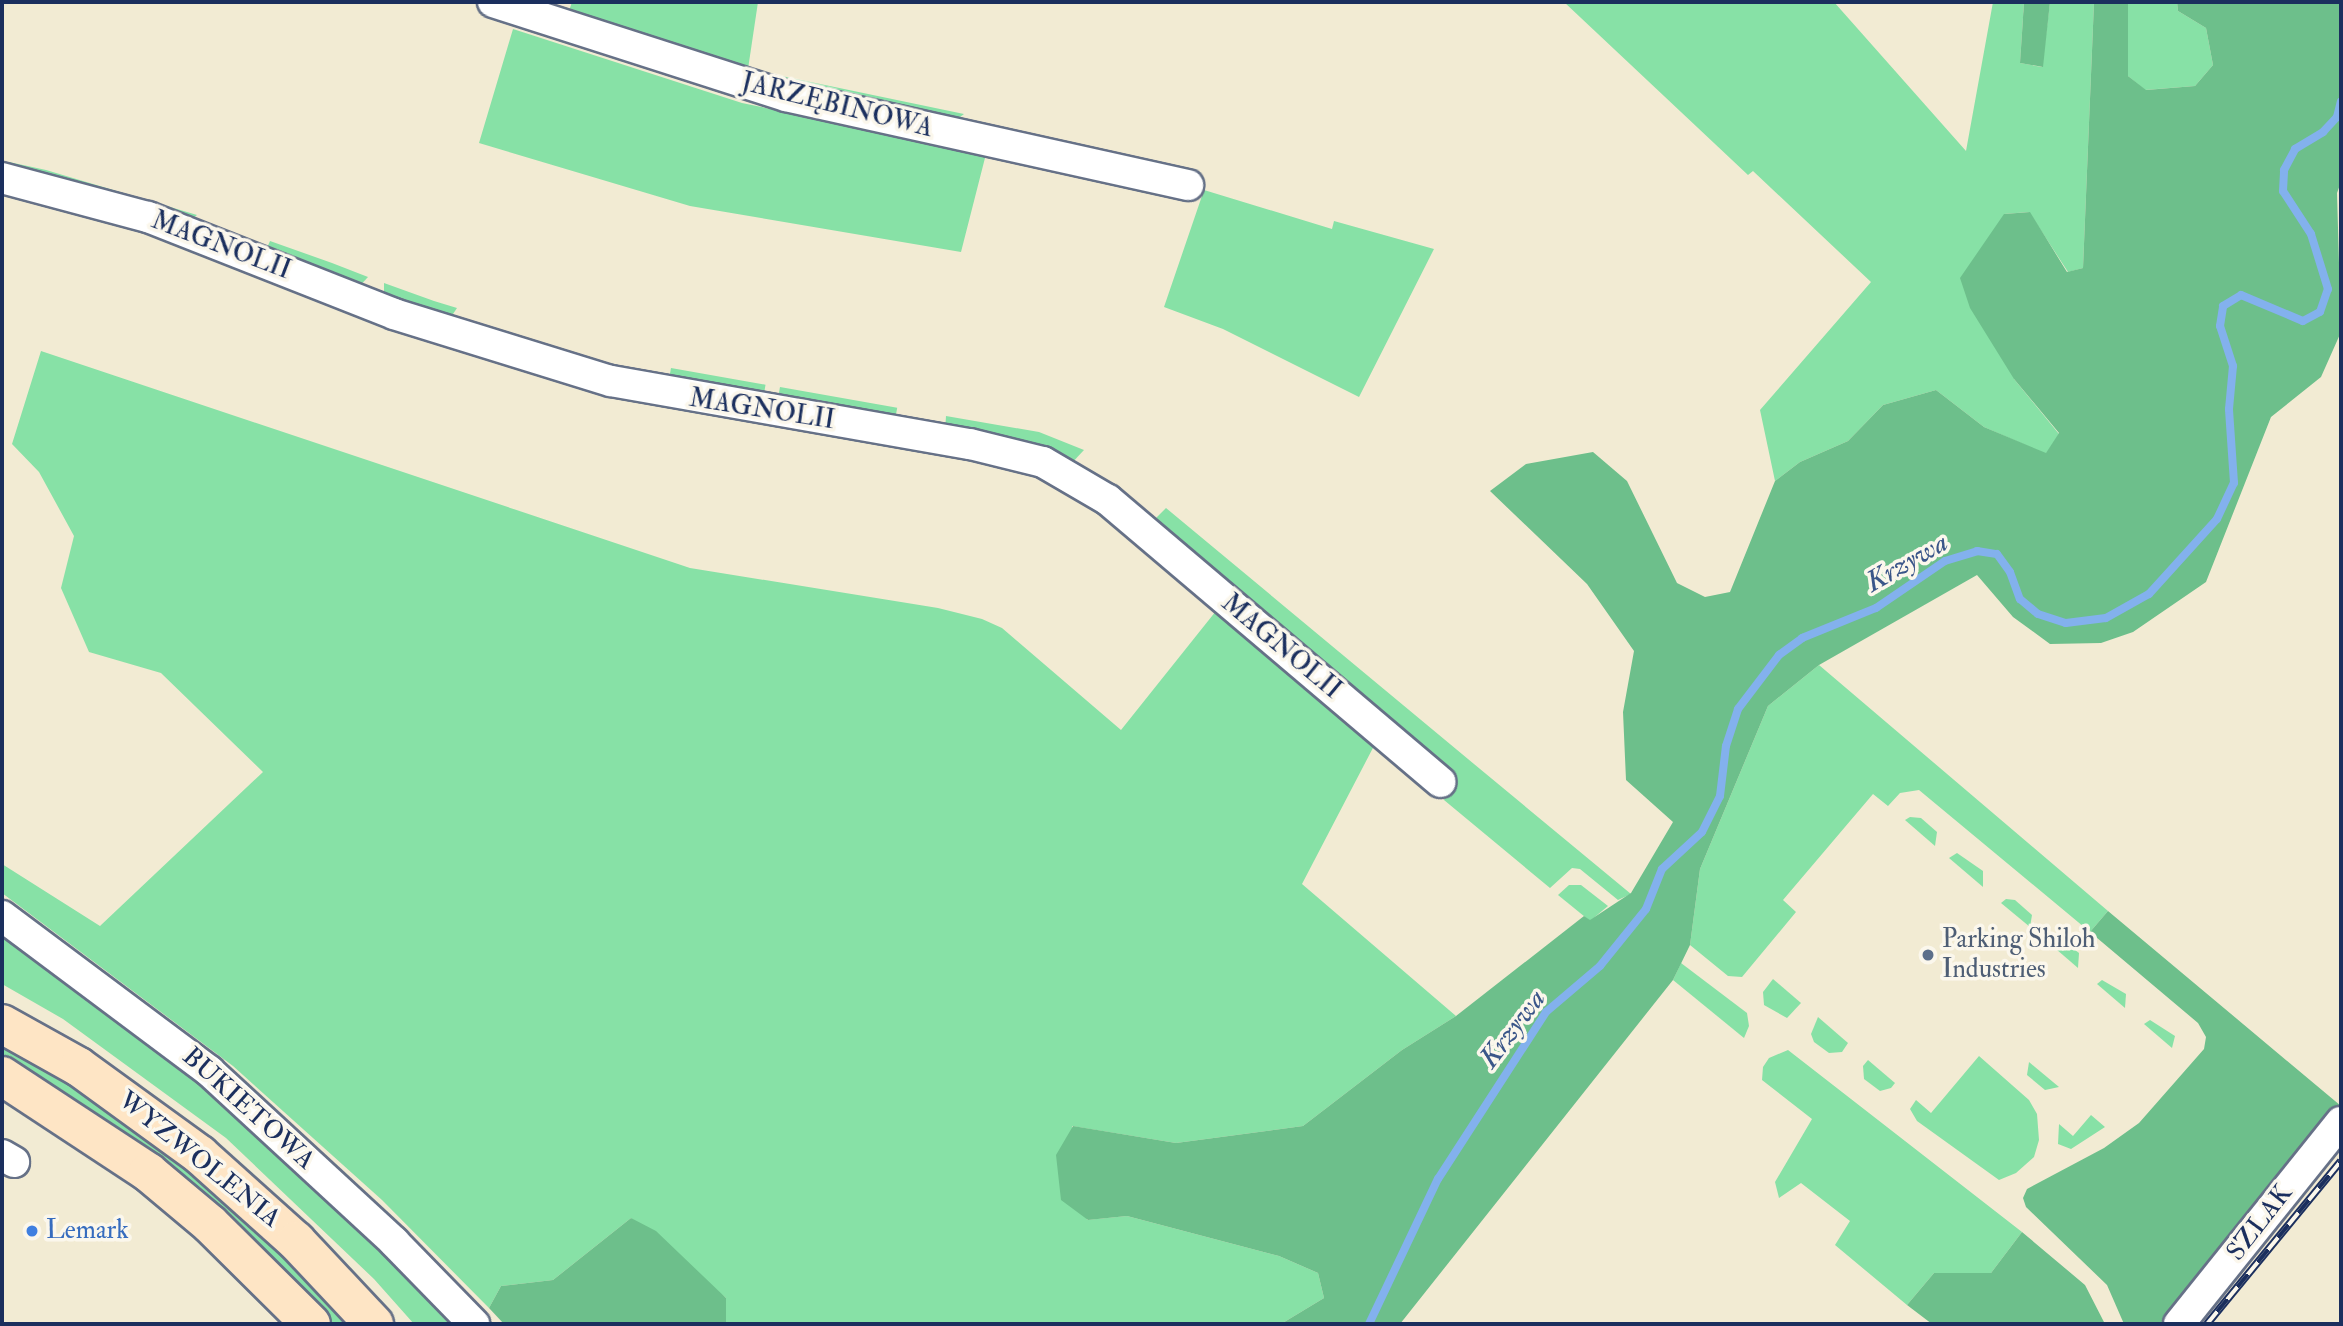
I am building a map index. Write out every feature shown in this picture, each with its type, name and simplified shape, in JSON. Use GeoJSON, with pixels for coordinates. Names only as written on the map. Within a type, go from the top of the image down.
{"type":"FeatureCollection","features":[{"type":"Feature","properties":{"kind":"main road","name":"WYZWOLENIA"},"geometry":{"type":"LineString","coordinates":[[2,1024],[79,1067],[200,1155],[296,1241],[374,1324]]}},
{"type":"Feature","properties":{"kind":"main road","name":"WYZWOLENIA"},"geometry":{"type":"LineString","coordinates":[[2,1076],[90,1130],[148,1172],[210,1224],[311,1324]]}},
{"type":"Feature","properties":{"kind":"street","name":"JARZĘBINOWA"},"geometry":{"type":"LineString","coordinates":[[493,2],[825,106],[1188,185]]}},
{"type":"Feature","properties":{"kind":"street","name":"MAGNOLII"},"geometry":{"type":"LineString","coordinates":[[2,178],[148,217],[394,314],[621,384],[970,444],[1043,462],[1108,500],[1441,782]]}},
{"type":"Feature","properties":{"kind":"street","name":"BUKIETOWA"},"geometry":{"type":"LineString","coordinates":[[2,916],[208,1071],[394,1242],[474,1324]]}},
{"type":"Feature","properties":{"kind":"street","name":"SZLAK"},"geometry":{"type":"LineString","coordinates":[[2179,1324],[2341,1122]]}},
{"type":"Feature","properties":{"kind":"green space"},"geometry":{"type":"Polygon","coordinates":[[[572,2],[758,2],[748,69],[569,11],[572,2]]]}},
{"type":"Feature","properties":{"kind":"green space"},"geometry":{"type":"Polygon","coordinates":[[[1564,2],[1834,2],[1966,151],[1993,2],[2024,2],[2020,63],[2042,67],[2050,2],[2094,2],[2083,268],[2068,272],[2029,212],[2004,214],[2014,379],[2059,434],[2046,454],[1984,427],[1936,390],[1883,405],[1848,441],[1800,462],[1775,481],[1760,410],[1871,282],[1753,171],[1748,175],[1564,2]]]}},
{"type":"Feature","properties":{"kind":"green space"},"geometry":{"type":"Polygon","coordinates":[[[2024,2],[2050,2],[2043,67],[2020,63],[2024,2]]]}},
{"type":"Feature","properties":{"kind":"green space"},"geometry":{"type":"Polygon","coordinates":[[[2094,2],[2128,2],[2128,76],[2146,90],[2195,86],[2213,65],[2206,28],[2178,11],[2177,2],[2341,2],[2341,182],[2337,193],[2341,332],[2321,377],[2271,417],[2206,582],[2133,632],[2101,643],[2050,644],[2013,617],[1977,575],[1819,665],[1768,706],[1700,869],[1690,945],[1673,980],[1400,1324],[1281,1324],[1324,1298],[1318,1273],[1279,1256],[1127,1216],[1088,1220],[1061,1200],[1056,1155],[1073,1126],[1176,1143],[1303,1126],[1402,1050],[1456,1016],[1584,916],[1590,920],[1631,893],[1673,822],[1626,780],[1623,712],[1634,651],[1587,584],[1490,491],[1526,464],[1593,452],[1627,481],[1677,583],[1705,597],[1730,592],[1775,481],[1800,462],[1848,441],[1883,405],[1936,390],[1984,427],[2046,453],[2059,433],[2014,379],[1970,308],[1960,278],[2004,214],[2030,212],[2067,272],[2083,268],[2094,2]]]}},
{"type":"Feature","properties":{"kind":"green space"},"geometry":{"type":"Polygon","coordinates":[[[2128,2],[2177,2],[2178,11],[2206,28],[2213,65],[2195,86],[2145,90],[2128,76],[2128,2]]]}},
{"type":"Feature","properties":{"kind":"green space"},"geometry":{"type":"Polygon","coordinates":[[[513,29],[742,103],[986,154],[961,252],[690,206],[479,143],[513,29]]]}},
{"type":"Feature","properties":{"kind":"green space"},"geometry":{"type":"Polygon","coordinates":[[[777,75],[964,114],[952,123],[779,85],[777,75]]]}},
{"type":"Feature","properties":{"kind":"green space"},"geometry":{"type":"Polygon","coordinates":[[[9,162],[46,170],[197,215],[191,220],[12,170],[9,162]]]}},
{"type":"Feature","properties":{"kind":"green space"},"geometry":{"type":"Polygon","coordinates":[[[1204,190],[1332,229],[1334,221],[1434,249],[1359,397],[1223,329],[1164,307],[1204,190]]]}},
{"type":"Feature","properties":{"kind":"green space"},"geometry":{"type":"Polygon","coordinates":[[[270,241],[368,277],[356,290],[264,255],[270,241]]]}},
{"type":"Feature","properties":{"kind":"green space"},"geometry":{"type":"Polygon","coordinates":[[[384,283],[457,308],[449,320],[384,297],[384,283]]]}},
{"type":"Feature","properties":{"kind":"green space"},"geometry":{"type":"Polygon","coordinates":[[[41,351],[690,568],[938,608],[982,619],[1002,628],[1121,730],[1216,611],[1134,542],[1140,539],[1375,744],[1302,884],[1456,1016],[1402,1050],[1303,1126],[1176,1143],[1072,1126],[1087,1220],[1127,1216],[1279,1256],[1318,1273],[1324,1298],[1281,1324],[726,1324],[726,1298],[631,1218],[553,1280],[501,1286],[489,1308],[382,1200],[233,1066],[2,893],[2,864],[100,926],[263,772],[161,673],[89,652],[61,588],[74,536],[39,472],[12,444],[41,351]]]}},
{"type":"Feature","properties":{"kind":"green space"},"geometry":{"type":"Polygon","coordinates":[[[671,368],[766,385],[762,402],[668,386],[671,368]]]}},
{"type":"Feature","properties":{"kind":"green space"},"geometry":{"type":"Polygon","coordinates":[[[780,387],[897,408],[894,424],[777,404],[780,387]]]}},
{"type":"Feature","properties":{"kind":"green space"},"geometry":{"type":"Polygon","coordinates":[[[946,416],[1039,432],[1084,450],[1070,465],[945,431],[946,416]]]}},
{"type":"Feature","properties":{"kind":"green space"},"geometry":{"type":"Polygon","coordinates":[[[1166,508],[1631,894],[1618,900],[1580,869],[1572,868],[1550,888],[1444,800],[1450,778],[1156,529],[1155,519],[1166,508]]]}},
{"type":"Feature","properties":{"kind":"green space"},"geometry":{"type":"Polygon","coordinates":[[[1819,665],[2108,911],[2090,932],[1919,790],[1900,793],[1888,806],[1873,794],[1783,900],[1796,912],[1742,977],[1728,976],[1690,945],[1700,869],[1768,706],[1819,665]]]}},
{"type":"Feature","properties":{"kind":"green space"},"geometry":{"type":"Polygon","coordinates":[[[1910,817],[1921,818],[1937,832],[1935,846],[1905,820],[1910,817]]]}},
{"type":"Feature","properties":{"kind":"green space"},"geometry":{"type":"Polygon","coordinates":[[[1957,853],[1983,871],[1983,887],[1949,858],[1957,853]]]}},
{"type":"Feature","properties":{"kind":"green space"},"geometry":{"type":"Polygon","coordinates":[[[1569,885],[1581,885],[1608,906],[1590,921],[1558,895],[1569,885]]]}},
{"type":"Feature","properties":{"kind":"green space"},"geometry":{"type":"Polygon","coordinates":[[[2006,899],[2015,900],[2032,915],[2030,927],[2001,903],[2006,899]]]}},
{"type":"Feature","properties":{"kind":"green space"},"geometry":{"type":"Polygon","coordinates":[[[2108,911],[2341,1106],[2173,1324],[2124,1324],[2107,1285],[2026,1207],[2023,1198],[2027,1189],[2104,1148],[2139,1123],[2204,1049],[2206,1037],[2198,1023],[2090,932],[2108,911]]]}},
{"type":"Feature","properties":{"kind":"green space"},"geometry":{"type":"Polygon","coordinates":[[[2,933],[175,1060],[401,1265],[455,1324],[414,1324],[374,1279],[226,1138],[63,1019],[2,984],[2,933]]]}},
{"type":"Feature","properties":{"kind":"green space"},"geometry":{"type":"Polygon","coordinates":[[[2062,940],[2079,953],[2078,968],[2049,943],[2062,940]]]}},
{"type":"Feature","properties":{"kind":"green space"},"geometry":{"type":"Polygon","coordinates":[[[1681,963],[1747,1013],[1749,1026],[1744,1038],[1673,980],[1681,963]]]}},
{"type":"Feature","properties":{"kind":"green space"},"geometry":{"type":"Polygon","coordinates":[[[1773,979],[1801,1003],[1787,1018],[1764,1005],[1763,992],[1773,979]]]}},
{"type":"Feature","properties":{"kind":"green space"},"geometry":{"type":"Polygon","coordinates":[[[2102,980],[2126,994],[2125,1008],[2097,984],[2102,980]]]}},
{"type":"Feature","properties":{"kind":"green space"},"geometry":{"type":"Polygon","coordinates":[[[1818,1017],[1848,1043],[1842,1052],[1829,1053],[1814,1042],[1811,1034],[1818,1017]]]}},
{"type":"Feature","properties":{"kind":"green space"},"geometry":{"type":"Polygon","coordinates":[[[2150,1020],[2175,1036],[2172,1048],[2144,1024],[2150,1020]]]}},
{"type":"Feature","properties":{"kind":"green space"},"geometry":{"type":"Polygon","coordinates":[[[2,1044],[50,1070],[183,1162],[273,1242],[351,1324],[334,1324],[127,1137],[2,1059],[2,1044]]]}},
{"type":"Feature","properties":{"kind":"green space"},"geometry":{"type":"Polygon","coordinates":[[[1788,1050],[2022,1232],[1991,1273],[1934,1273],[1907,1305],[1835,1245],[1850,1221],[1801,1183],[1779,1198],[1775,1182],[1812,1119],[1762,1080],[1763,1067],[1769,1058],[1788,1050]]]}},
{"type":"Feature","properties":{"kind":"green space"},"geometry":{"type":"Polygon","coordinates":[[[1979,1056],[2029,1100],[2037,1114],[2039,1140],[2034,1157],[2016,1173],[1999,1180],[1917,1121],[1910,1109],[1916,1100],[1931,1113],[1979,1056]]]}},
{"type":"Feature","properties":{"kind":"green space"},"geometry":{"type":"Polygon","coordinates":[[[1868,1060],[1895,1083],[1891,1088],[1880,1091],[1864,1079],[1863,1066],[1868,1060]]]}},
{"type":"Feature","properties":{"kind":"green space"},"geometry":{"type":"Polygon","coordinates":[[[2029,1062],[2059,1087],[2045,1090],[2027,1075],[2029,1062]]]}},
{"type":"Feature","properties":{"kind":"green space"},"geometry":{"type":"Polygon","coordinates":[[[2091,1115],[2105,1127],[2071,1149],[2058,1144],[2059,1124],[2073,1136],[2091,1115]]]}},
{"type":"Feature","properties":{"kind":"green space"},"geometry":{"type":"Polygon","coordinates":[[[631,1218],[656,1231],[726,1298],[726,1324],[504,1324],[489,1308],[501,1286],[553,1280],[631,1218]]]}},
{"type":"Feature","properties":{"kind":"green space"},"geometry":{"type":"Polygon","coordinates":[[[2022,1232],[2085,1285],[2105,1324],[1932,1324],[1907,1305],[1934,1273],[1991,1273],[2022,1232]]]}},
{"type":"Feature","properties":{"kind":"waterway","name":"Krzywa"},"geometry":{"type":"LineString","coordinates":[[1369,1324],[1438,1179],[1546,1012],[1600,966],[1646,909],[1662,869],[1702,832],[1720,796],[1726,746],[1738,709],[1779,655],[1802,638],[1876,608],[1945,561],[1977,551],[1997,554],[2010,572],[2020,599],[2038,614],[2066,623],[2106,618],[2149,594],[2217,519],[2234,483],[2229,409],[2233,366],[2220,326],[2223,306],[2241,295],[2303,321],[2320,312],[2328,289],[2311,234],[2283,191],[2284,170],[2295,149],[2323,132],[2337,117],[2341,101]]}},
{"type":"Feature","properties":{"kind":"railway"},"geometry":{"type":"LineString","coordinates":[[2207,1324],[2341,1161]]}},
{"type":"Feature","properties":{"kind":"place","name":"Parking Shiloh Industries"},"geometry":{"type":"Point","coordinates":[1928,955]}},
{"type":"Feature","properties":{"kind":"place","name":"Lemark"},"geometry":{"type":"Point","coordinates":[32,1231]}}]}
